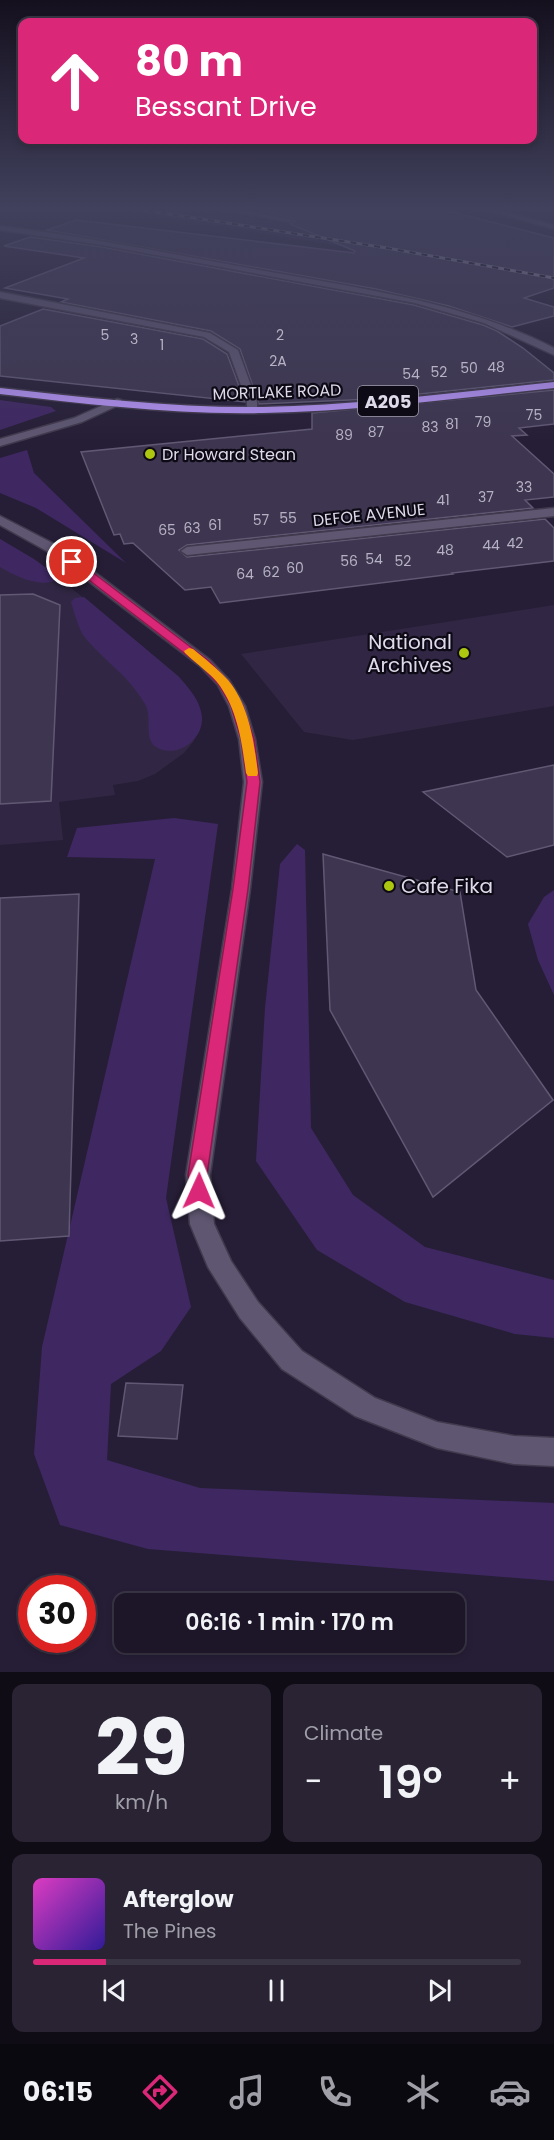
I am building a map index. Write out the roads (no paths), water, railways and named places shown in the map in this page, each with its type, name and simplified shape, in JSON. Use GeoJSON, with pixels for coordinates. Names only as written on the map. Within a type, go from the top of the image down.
{"type":"FeatureCollection","features":[{"type":"Feature","properties":{"kind":"highway","name":"MORTLAKE ROAD"},"geometry":{"type":"LineString","coordinates":[[0,391],[192,408],[252,410],[554,385]]}},
{"type":"Feature","properties":{"kind":"street"},"geometry":{"type":"LineString","coordinates":[[338,287],[423,303],[498,324],[554,352]]}},
{"type":"Feature","properties":{"kind":"street"},"geometry":{"type":"LineString","coordinates":[[0,295],[207,335],[233,350],[252,402],[252,410]]}},
{"type":"Feature","properties":{"kind":"street"},"geometry":{"type":"LineString","coordinates":[[0,443],[78,420],[117,402]]}},
{"type":"Feature","properties":{"kind":"street","name":"DEFOE AVENUE"},"geometry":{"type":"LineString","coordinates":[[187,551],[554,512]]}},
{"type":"Feature","properties":{"kind":"street"},"geometry":{"type":"LineString","coordinates":[[0,520],[59,552],[205,663],[224,683],[237,706],[248,739],[253,782],[240,889],[198,1175],[202,1224],[221,1267],[249,1310],[292,1360],[366,1407],[437,1435],[514,1450],[554,1452]]}},
{"type":"Feature","properties":{"kind":"place","name":"Dr Howard Stean"},"geometry":{"type":"Point","coordinates":[150,454]}},
{"type":"Feature","properties":{"kind":"place","name":"National Archives"},"geometry":{"type":"Point","coordinates":[464,653]}},
{"type":"Feature","properties":{"kind":"place","name":"Cafe Fika"},"geometry":{"type":"Point","coordinates":[389,886]}}]}
